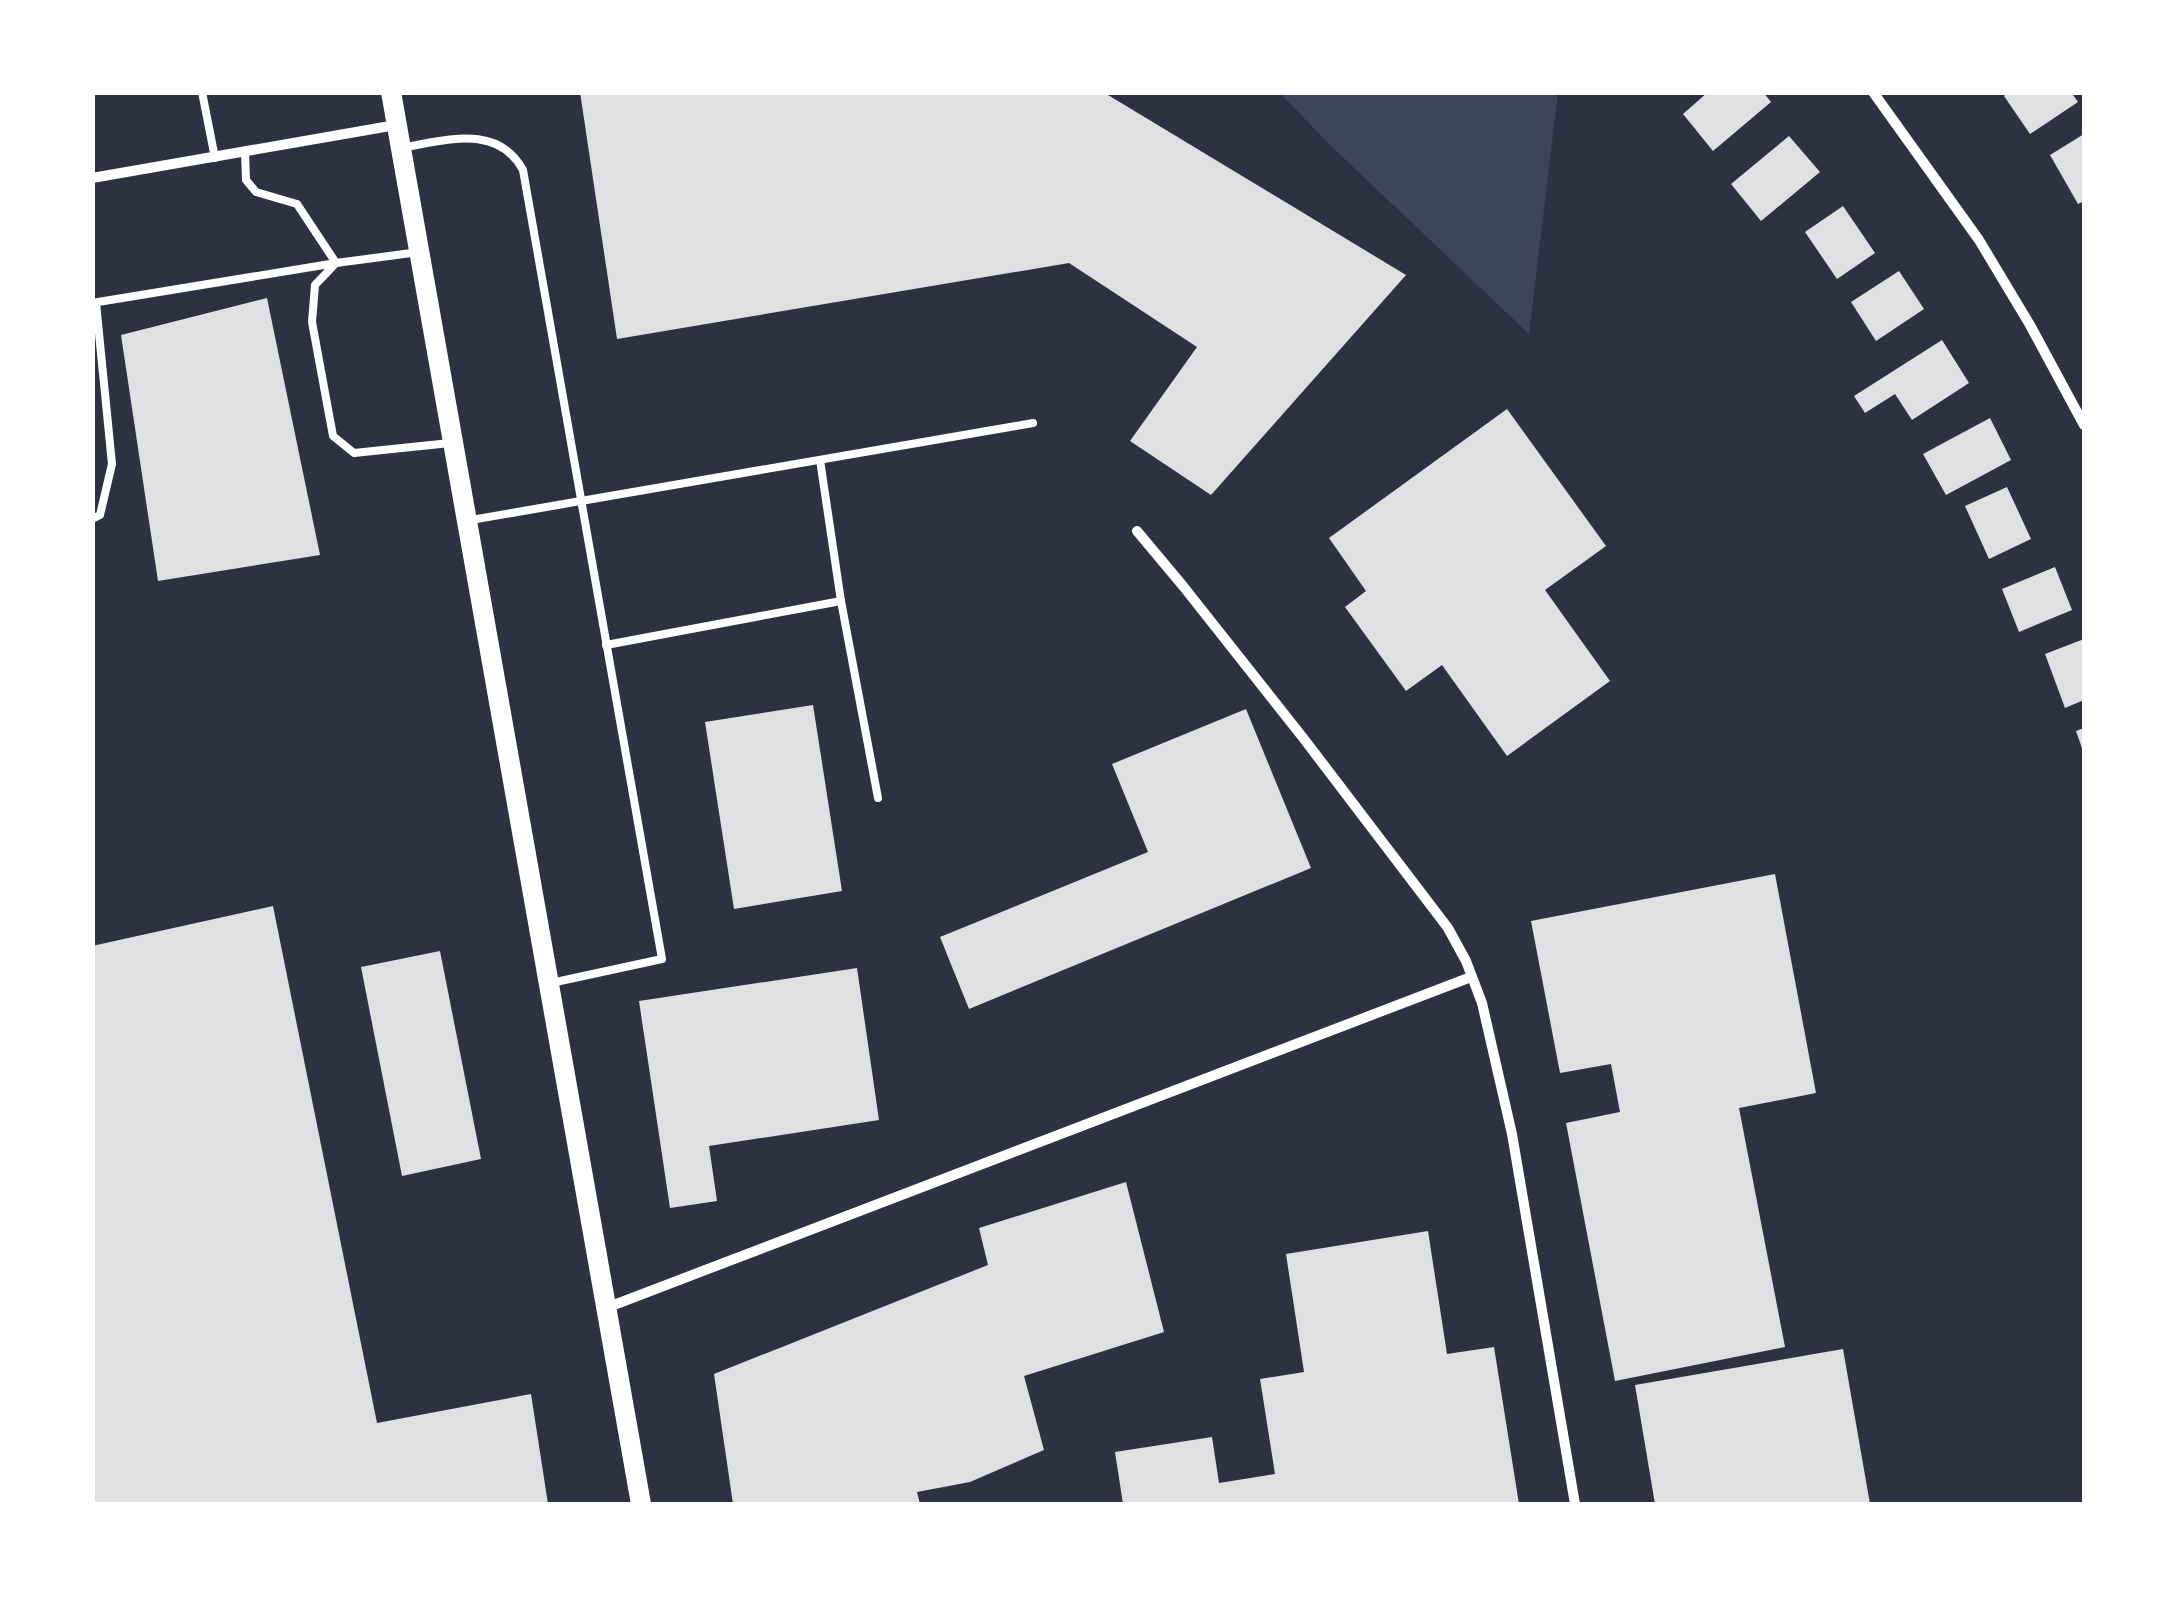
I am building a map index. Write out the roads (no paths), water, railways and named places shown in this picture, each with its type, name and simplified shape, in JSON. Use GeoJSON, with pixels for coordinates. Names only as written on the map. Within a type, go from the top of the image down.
{"type":"FeatureCollection","features":[{"type":"Feature","properties":{"kind":"main road"},"geometry":{"type":"LineString","coordinates":[[391,92],[641,1504]]}},
{"type":"Feature","properties":{"kind":"street"},"geometry":{"type":"LineString","coordinates":[[1873,92],[1979,240],[2084,425]]}},
{"type":"Feature","properties":{"kind":"street"},"geometry":{"type":"LineString","coordinates":[[92,178],[396,125]]}},
{"type":"Feature","properties":{"kind":"street"},"geometry":{"type":"LineString","coordinates":[[1136,531],[1304,739],[1448,928],[1472,976],[1482,1003],[1512,1134],[1576,1504]]}},
{"type":"Feature","properties":{"kind":"street"},"geometry":{"type":"LineString","coordinates":[[606,1308],[1472,976]]}},
{"type":"Feature","properties":{"kind":"lane"},"geometry":{"type":"LineString","coordinates":[[202,92],[215,158]]}},
{"type":"Feature","properties":{"kind":"lane"},"geometry":{"type":"LineString","coordinates":[[400,148],[459,138],[484,139],[516,157],[523,170],[662,960],[548,983]]}},
{"type":"Feature","properties":{"kind":"lane"},"geometry":{"type":"LineString","coordinates":[[245,151],[246,180],[256,192],[296,204],[336,263]]}},
{"type":"Feature","properties":{"kind":"lane"},"geometry":{"type":"LineString","coordinates":[[92,519],[100,515],[112,464],[94,303],[419,252]]}},
{"type":"Feature","properties":{"kind":"lane"},"geometry":{"type":"LineString","coordinates":[[336,263],[314,285],[312,322],[333,436],[354,453],[452,442]]}},
{"type":"Feature","properties":{"kind":"lane"},"geometry":{"type":"LineString","coordinates":[[466,521],[1034,423]]}},
{"type":"Feature","properties":{"kind":"lane"},"geometry":{"type":"LineString","coordinates":[[820,460],[841,601],[878,798]]}},
{"type":"Feature","properties":{"kind":"lane"},"geometry":{"type":"LineString","coordinates":[[606,645],[841,601]]}}]}
